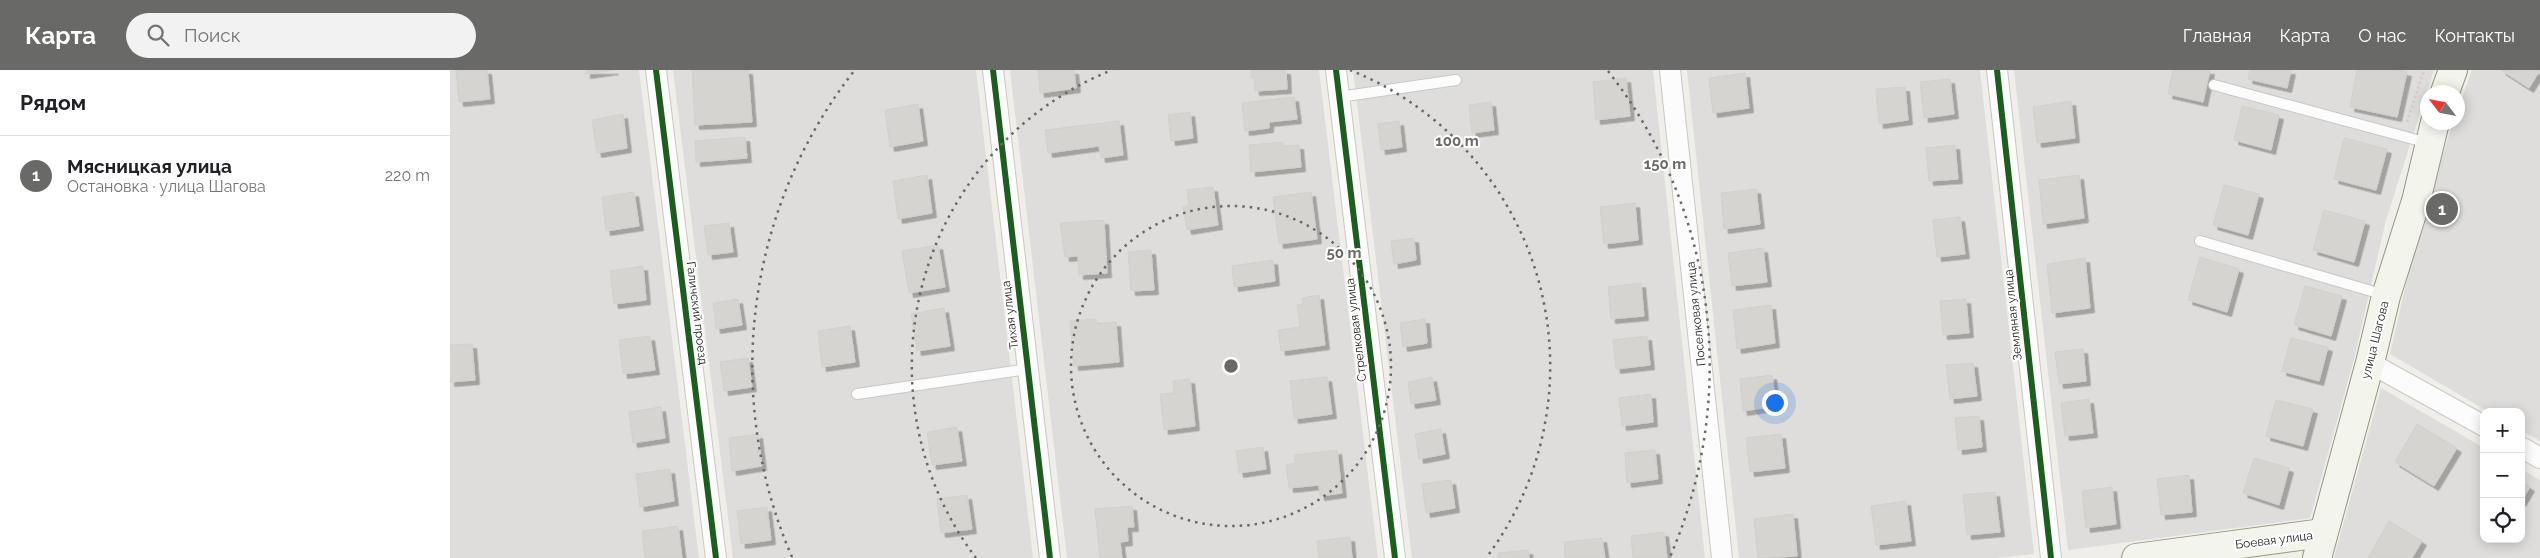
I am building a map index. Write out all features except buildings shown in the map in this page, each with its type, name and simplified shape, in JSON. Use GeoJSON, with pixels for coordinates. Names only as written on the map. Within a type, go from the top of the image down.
{"type":"FeatureCollection","features":[{"type":"Feature","properties":{"kind":"main road"},"geometry":{"type":"LineString","coordinates":[[2448,85],[2453,70]]}},
{"type":"Feature","properties":{"kind":"main road","name":"улица Шагова"},"geometry":{"type":"LineString","coordinates":[[2320,546],[2370,363],[2386,296],[2416,201],[2432,133]]}},
{"type":"Feature","properties":{"kind":"main road","name":"Боевая улица"},"geometry":{"type":"LineString","coordinates":[[2136,558],[2320,546]]}},
{"type":"Feature","properties":{"kind":"street","name":"Галичский проезд"},"geometry":{"type":"LineString","coordinates":[[656,70],[716,558]]}},
{"type":"Feature","properties":{"kind":"street","name":"Тихая улица"},"geometry":{"type":"LineString","coordinates":[[993,70],[1050,558]]}},
{"type":"Feature","properties":{"kind":"street","name":"Стрелковая улица"},"geometry":{"type":"LineString","coordinates":[[1336,70],[1395,558]]}},
{"type":"Feature","properties":{"kind":"street","name":"Поселковая улица"},"geometry":{"type":"LineString","coordinates":[[1670,70],[1722,558]]}},
{"type":"Feature","properties":{"kind":"street","name":"Земляная улица"},"geometry":{"type":"LineString","coordinates":[[1997,70],[2051,558]]}},
{"type":"Feature","properties":{"kind":"street"},"geometry":{"type":"LineString","coordinates":[[2370,363],[2480,424]]}},
{"type":"Feature","properties":{"kind":"street"},"geometry":{"type":"LineString","coordinates":[[2525,449],[2540,458]]}},
{"type":"Feature","properties":{"kind":"lane"},"geometry":{"type":"LineString","coordinates":[[1339,97],[1456,80]]}},
{"type":"Feature","properties":{"kind":"lane"},"geometry":{"type":"LineString","coordinates":[[2214,85],[2403,136],[2432,133]]}},
{"type":"Feature","properties":{"kind":"lane"},"geometry":{"type":"LineString","coordinates":[[2200,241],[2386,296]]}},
{"type":"Feature","properties":{"kind":"lane"},"geometry":{"type":"LineString","coordinates":[[857,394],[1028,369]]}},
{"type":"Feature","properties":{"kind":"path"},"geometry":{"type":"LineString","coordinates":[[2403,136],[2424,70]]}},
{"type":"Feature","properties":{"kind":"shaded area"},"geometry":{"type":"Polygon","coordinates":[[[450,70],[639,70],[699,558],[450,558],[450,70]]]}},
{"type":"Feature","properties":{"kind":"shaded area"},"geometry":{"type":"Polygon","coordinates":[[[673,70],[976,70],[1033,558],[733,558],[673,70]]]}},
{"type":"Feature","properties":{"kind":"shaded area"},"geometry":{"type":"Polygon","coordinates":[[[1010,70],[1319,70],[1378,558],[1067,558],[1010,70]]]}},
{"type":"Feature","properties":{"kind":"shaded area"},"geometry":{"type":"Polygon","coordinates":[[[1353,70],[1653,70],[1705,558],[1412,558],[1353,70]]]}},
{"type":"Feature","properties":{"kind":"shaded area"},"geometry":{"type":"Polygon","coordinates":[[[1687,70],[1980,70],[2034,554],[1997,558],[1739,558],[1687,70]]]}},
{"type":"Feature","properties":{"kind":"shaded area"},"geometry":{"type":"Polygon","coordinates":[[[2014,70],[2434,70],[2429,85],[2420,85],[2420,114],[2386,220],[2354,359],[2310,518],[2068,550],[2014,70]]]}},
{"type":"Feature","properties":{"kind":"shaded area"},"geometry":{"type":"Polygon","coordinates":[[[2472,70],[2540,70],[2540,441],[2525,432],[2525,408],[2482,408],[2390,354],[2419,228],[2451,130],[2465,130],[2465,90],[2472,70]]]}},
{"type":"Feature","properties":{"kind":"shaded area"},"geometry":{"type":"Polygon","coordinates":[[[2381,388],[2480,446],[2480,543],[2525,543],[2525,471],[2540,480],[2540,558],[2334,558],[2381,388]]]}},
{"type":"Feature","properties":{"kind":"cycle path"},"geometry":{"type":"LineString","coordinates":[[656,70],[716,558]]}},
{"type":"Feature","properties":{"kind":"cycle path"},"geometry":{"type":"LineString","coordinates":[[993,70],[1050,558]]}},
{"type":"Feature","properties":{"kind":"cycle path"},"geometry":{"type":"LineString","coordinates":[[1336,70],[1395,558]]}},
{"type":"Feature","properties":{"kind":"cycle path"},"geometry":{"type":"LineString","coordinates":[[1997,70],[2051,558]]}},
{"type":"Feature","properties":{"kind":"place","name":"Мясницкая улица"},"geometry":{"type":"Point","coordinates":[2442,209]}}]}
